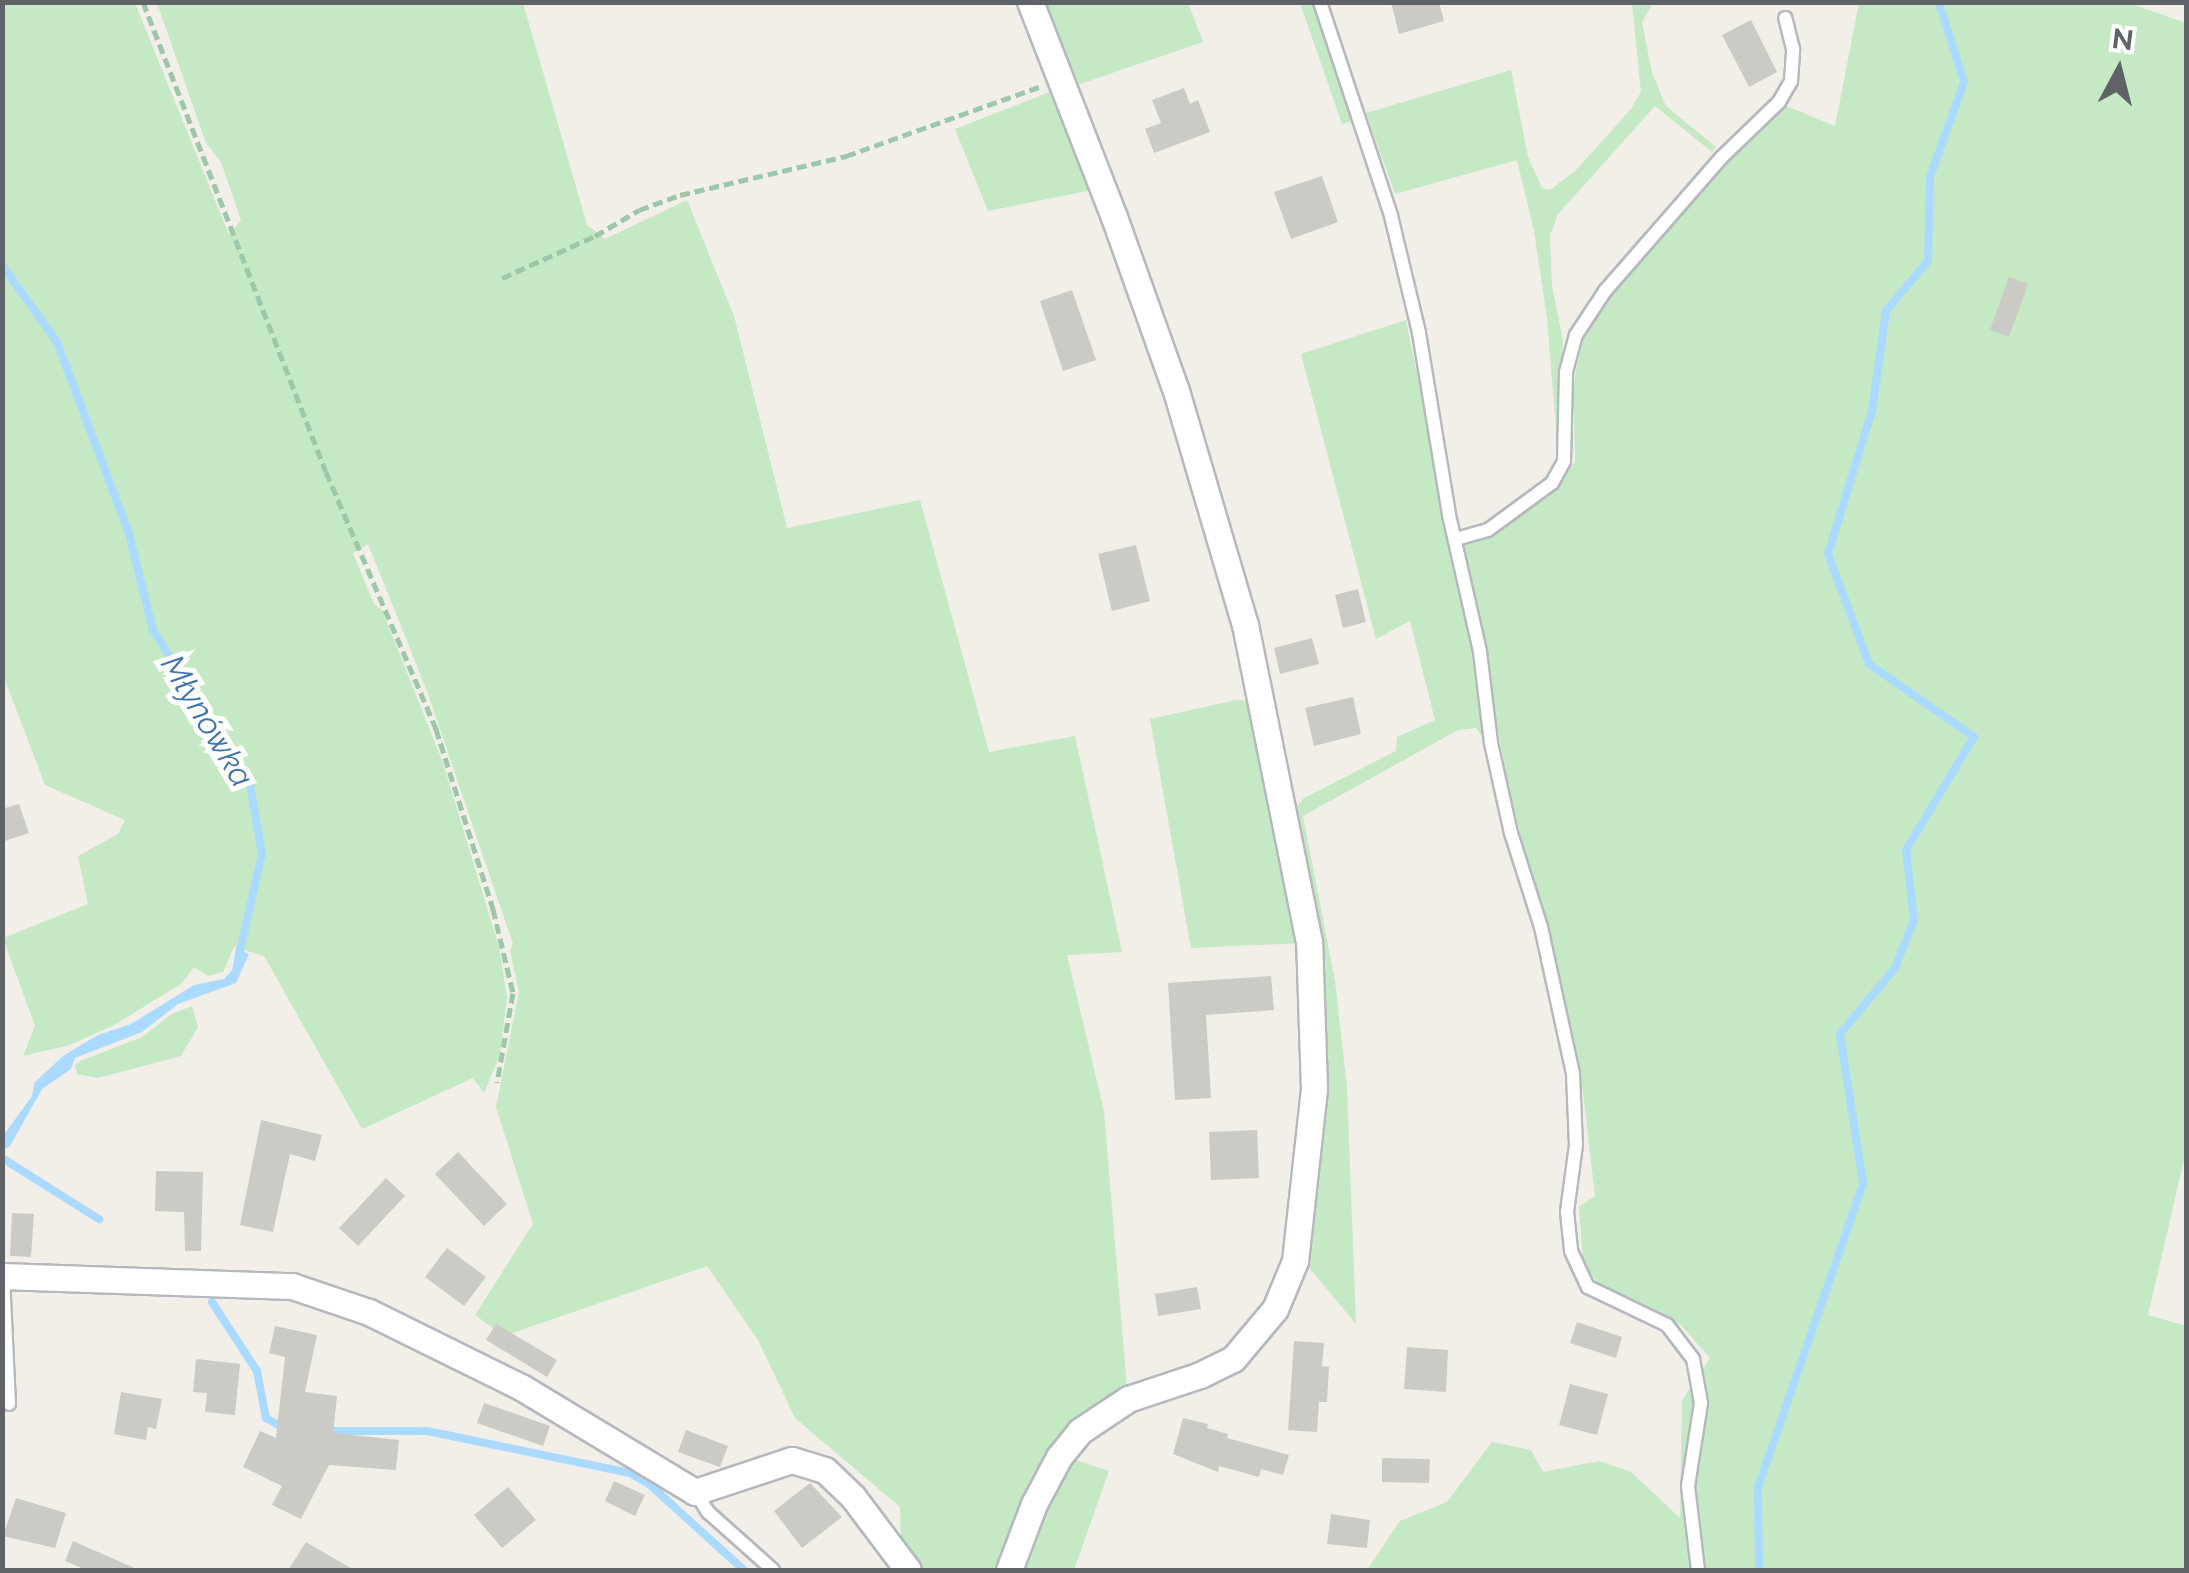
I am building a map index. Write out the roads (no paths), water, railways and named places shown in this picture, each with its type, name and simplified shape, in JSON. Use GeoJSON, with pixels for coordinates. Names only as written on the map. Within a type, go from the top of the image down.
{"type":"FeatureCollection","features":[{"type":"Feature","properties":{"kind":"street"},"geometry":{"type":"LineString","coordinates":[[1009,1570],[1034,1504],[1059,1457],[1080,1431],[1128,1399],[1200,1375],[1233,1359],[1275,1309],[1295,1262],[1314,1089],[1309,942],[1245,625],[1176,392],[1030,2]]}},
{"type":"Feature","properties":{"kind":"street"},"geometry":{"type":"LineString","coordinates":[[3,1276],[305,1290],[369,1312],[521,1387],[695,1492],[792,1460],[825,1470],[852,1496],[908,1570]]}},
{"type":"Feature","properties":{"kind":"lane"},"geometry":{"type":"LineString","coordinates":[[1320,2],[1391,216],[1420,333],[1480,652],[1491,742],[1507,815],[1541,927],[1572,1074],[1576,1145],[1567,1212],[1572,1251],[1588,1287],[1668,1325],[1693,1359],[1701,1403],[1688,1486],[1698,1570]]}},
{"type":"Feature","properties":{"kind":"lane"},"geometry":{"type":"LineString","coordinates":[[1456,539],[1488,530],[1552,483],[1564,461],[1566,372],[1576,335],[1605,291],[1722,157],[1779,102],[1791,82],[1792,50],[1785,18]]}},
{"type":"Feature","properties":{"kind":"lane"},"geometry":{"type":"LineString","coordinates":[[3,1276],[9,1404]]}},
{"type":"Feature","properties":{"kind":"lane"},"geometry":{"type":"LineString","coordinates":[[695,1492],[708,1512],[773,1570]]}},
{"type":"Feature","properties":{"kind":"water"},"geometry":{"type":"Polygon","coordinates":[[[236,948],[249,954],[236,983],[178,1004],[142,1032],[75,1058],[71,1069],[42,1089],[10,1146],[3,1150],[3,1136],[32,1096],[34,1083],[63,1056],[98,1035],[131,1024],[194,985],[224,979],[232,970],[236,948]]]}},
{"type":"Feature","properties":{"kind":"waterway"},"geometry":{"type":"LineString","coordinates":[[1759,1570],[1758,1487],[1863,1183],[1840,1034],[1895,968],[1914,920],[1906,850],[1974,737],[1869,664],[1828,554],[1872,411],[1886,311],[1928,261],[1930,177],[1964,82],[1939,2]]}},
{"type":"Feature","properties":{"kind":"waterway","name":"Młynówka"},"geometry":{"type":"LineString","coordinates":[[2,265],[57,342],[129,534],[153,630],[250,785],[262,854],[239,955]]}},
{"type":"Feature","properties":{"kind":"waterway"},"geometry":{"type":"LineString","coordinates":[[2,1158],[99,1219]]}},
{"type":"Feature","properties":{"kind":"waterway"},"geometry":{"type":"LineString","coordinates":[[212,1302],[257,1371],[266,1418],[286,1429]]}},
{"type":"Feature","properties":{"kind":"waterway"},"geometry":{"type":"LineString","coordinates":[[324,1431],[427,1431],[630,1473],[649,1484],[744,1570]]}}]}
